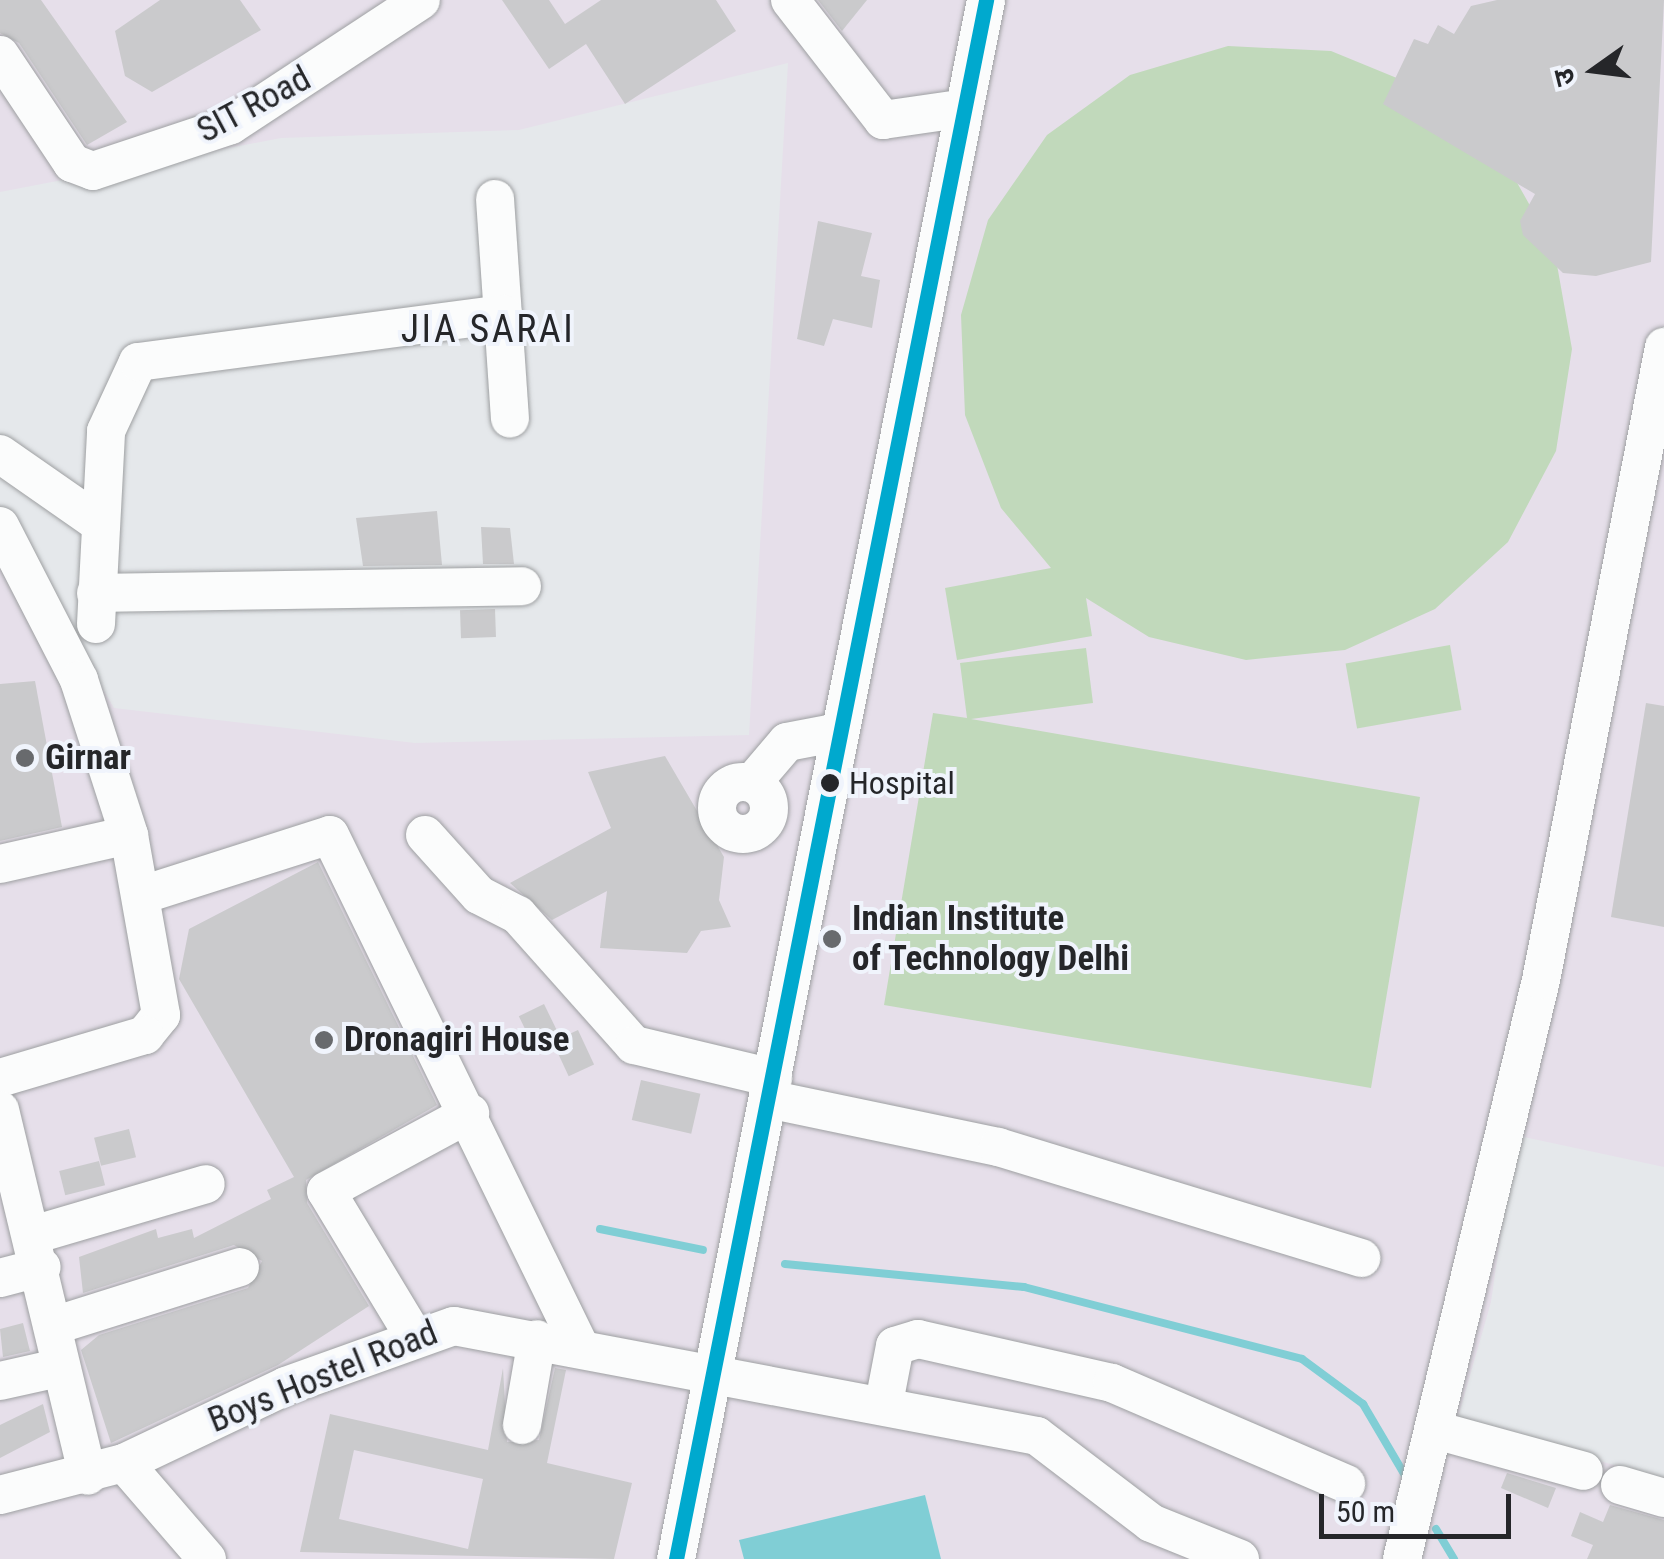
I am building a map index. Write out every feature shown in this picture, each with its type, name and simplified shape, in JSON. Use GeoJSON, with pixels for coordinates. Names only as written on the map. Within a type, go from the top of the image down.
{"type":"FeatureCollection","features":[{"type":"Feature","properties":{"kind":"street","name":"SIT Road"},"geometry":{"type":"LineString","coordinates":[[0,56],[72,163],[106,169],[231,125],[420,0]]}},
{"type":"Feature","properties":{"kind":"street"},"geometry":{"type":"LineString","coordinates":[[790,0],[883,120],[959,108]]}},
{"type":"Feature","properties":{"kind":"street"},"geometry":{"type":"LineString","coordinates":[[676,1559],[771,1089],[834,732],[959,108],[986,0]]}},
{"type":"Feature","properties":{"kind":"street"},"geometry":{"type":"LineString","coordinates":[[495,198],[510,418]]}},
{"type":"Feature","properties":{"kind":"street"},"geometry":{"type":"LineString","coordinates":[[503,314],[138,362],[106,431],[96,521],[96,608],[522,586]]}},
{"type":"Feature","properties":{"kind":"street"},"geometry":{"type":"LineString","coordinates":[[1402,1559],[1439,1432],[1647,534],[1664,348]]}},
{"type":"Feature","properties":{"kind":"street"},"geometry":{"type":"LineString","coordinates":[[0,454],[96,521]]}},
{"type":"Feature","properties":{"kind":"street"},"geometry":{"type":"LineString","coordinates":[[0,526],[79,680],[129,835],[142,894],[156,1029],[0,1078]]}},
{"type":"Feature","properties":{"kind":"street"},"geometry":{"type":"LineString","coordinates":[[752,783],[787,742],[834,732]]}},
{"type":"Feature","properties":{"kind":"street"},"geometry":{"type":"LineString","coordinates":[[142,894],[330,834],[470,1113],[580,1347]]}},
{"type":"Feature","properties":{"kind":"street"},"geometry":{"type":"LineString","coordinates":[[0,864],[129,835]]}},
{"type":"Feature","properties":{"kind":"street"},"geometry":{"type":"LineString","coordinates":[[426,835],[480,895],[518,915],[634,1045],[771,1089],[998,1147],[1360,1258]]}},
{"type":"Feature","properties":{"kind":"street"},"geometry":{"type":"LineString","coordinates":[[0,1110],[8,1172],[37,1251],[58,1368],[88,1476]]}},
{"type":"Feature","properties":{"kind":"street"},"geometry":{"type":"LineString","coordinates":[[414,1335],[326,1191],[470,1113]]}},
{"type":"Feature","properties":{"kind":"street"},"geometry":{"type":"LineString","coordinates":[[0,1278],[37,1251],[206,1184]]}},
{"type":"Feature","properties":{"kind":"street"},"geometry":{"type":"LineString","coordinates":[[53,1326],[240,1268]]}},
{"type":"Feature","properties":{"kind":"street","name":"Boys Hostel Road"},"geometry":{"type":"LineString","coordinates":[[0,1495],[88,1476],[124,1463],[414,1335],[454,1326],[714,1369],[1037,1436],[1151,1522],[1221,1556]]}},
{"type":"Feature","properties":{"kind":"street"},"geometry":{"type":"LineString","coordinates":[[522,1425],[537,1338]]}},
{"type":"Feature","properties":{"kind":"street"},"geometry":{"type":"LineString","coordinates":[[884,1403],[895,1346],[918,1340],[1112,1383],[1346,1484]]}},
{"type":"Feature","properties":{"kind":"street"},"geometry":{"type":"LineString","coordinates":[[0,1381],[58,1368]]}},
{"type":"Feature","properties":{"kind":"street"},"geometry":{"type":"LineString","coordinates":[[1439,1432],[1584,1471]]}},
{"type":"Feature","properties":{"kind":"street"},"geometry":{"type":"LineString","coordinates":[[124,1463],[207,1559]]}},
{"type":"Feature","properties":{"kind":"street"},"geometry":{"type":"LineString","coordinates":[[1620,1485],[1664,1498]]}},
{"type":"Feature","properties":{"kind":"shaded area","name":"Indian Institute of Technology Delhi"},"geometry":{"type":"Polygon","coordinates":[[[0,0],[1664,0],[1664,1167],[1515,1135],[1491,1302],[1457,1421],[1664,1479],[1664,1559],[0,1559],[0,514],[114,708],[415,743],[749,735],[788,63],[519,130],[281,138],[0,192],[0,0]]]}},
{"type":"Feature","properties":{"kind":"green space"},"geometry":{"type":"Polygon","coordinates":[[[1228,46],[1331,51],[1426,90],[1503,158],[1554,248],[1572,349],[1556,451],[1508,542],[1435,609],[1345,650],[1246,660],[1149,637],[1086,598],[1092,636],[957,660],[945,588],[1051,568],[1001,508],[965,415],[961,315],[988,220],[1047,135],[1130,75],[1228,46]]]}},
{"type":"Feature","properties":{"kind":"green space"},"geometry":{"type":"Polygon","coordinates":[[[1450,645],[1461,710],[1357,728],[1346,663],[1450,645]]]}},
{"type":"Feature","properties":{"kind":"green space"},"geometry":{"type":"Polygon","coordinates":[[[1086,648],[1093,703],[971,719],[1420,797],[1371,1088],[884,1005],[933,713],[967,718],[960,663],[1086,648]]]}},
{"type":"Feature","properties":{"kind":"water"},"geometry":{"type":"Polygon","coordinates":[[[925,1495],[941,1559],[744,1559],[739,1540],[925,1495]]]}},
{"type":"Feature","properties":{"kind":"building"},"geometry":{"type":"Polygon","coordinates":[[[0,0],[41,0],[127,122],[87,145],[19,43],[0,33],[0,0]]]}},
{"type":"Feature","properties":{"kind":"building"},"geometry":{"type":"Polygon","coordinates":[[[160,0],[240,0],[261,30],[152,92],[125,76],[115,31],[160,0]]]}},
{"type":"Feature","properties":{"kind":"building"},"geometry":{"type":"Polygon","coordinates":[[[502,0],[549,0],[565,24],[601,0],[716,0],[736,31],[625,104],[586,44],[549,69],[502,0]]]}},
{"type":"Feature","properties":{"kind":"building"},"geometry":{"type":"Polygon","coordinates":[[[818,0],[867,0],[842,31],[818,0]]]}},
{"type":"Feature","properties":{"kind":"building"},"geometry":{"type":"Polygon","coordinates":[[[1497,0],[1664,0],[1651,262],[1596,276],[1563,273],[1523,235],[1520,221],[1535,194],[1383,104],[1414,39],[1428,44],[1438,25],[1454,34],[1471,6],[1497,0]]]}},
{"type":"Feature","properties":{"kind":"building"},"geometry":{"type":"Polygon","coordinates":[[[818,221],[872,233],[861,276],[880,280],[872,328],[833,319],[824,346],[797,339],[818,221]]]}},
{"type":"Feature","properties":{"kind":"building"},"geometry":{"type":"Polygon","coordinates":[[[437,511],[442,565],[363,566],[356,518],[437,511]]]}},
{"type":"Feature","properties":{"kind":"building"},"geometry":{"type":"Polygon","coordinates":[[[481,527],[510,528],[514,564],[483,564],[481,527]]]}},
{"type":"Feature","properties":{"kind":"building"},"geometry":{"type":"Polygon","coordinates":[[[495,609],[496,637],[461,638],[460,610],[495,609]]]}},
{"type":"Feature","properties":{"kind":"building","name":"Girnar"},"geometry":{"type":"Polygon","coordinates":[[[35,681],[62,827],[0,841],[0,684],[35,681]]]}},
{"type":"Feature","properties":{"kind":"building"},"geometry":{"type":"Polygon","coordinates":[[[1646,703],[1664,706],[1664,927],[1611,917],[1646,703]]]}},
{"type":"Feature","properties":{"kind":"building"},"geometry":{"type":"Polygon","coordinates":[[[665,756],[724,857],[719,900],[731,927],[701,931],[687,953],[600,948],[607,891],[552,920],[510,883],[611,828],[588,772],[665,756]]]}},
{"type":"Feature","properties":{"kind":"building"},"geometry":{"type":"Polygon","coordinates":[[[318,862],[437,1105],[306,1180],[307,1203],[369,1306],[278,1365],[111,1443],[81,1350],[99,1335],[248,1288],[262,1261],[234,1245],[83,1293],[79,1257],[156,1229],[158,1238],[192,1229],[194,1238],[271,1199],[267,1190],[294,1177],[179,979],[189,929],[318,862]]]}},
{"type":"Feature","properties":{"kind":"building"},"geometry":{"type":"Polygon","coordinates":[[[544,1004],[560,1037],[535,1050],[519,1016],[544,1004]]]}},
{"type":"Feature","properties":{"kind":"building"},"geometry":{"type":"Polygon","coordinates":[[[578,1030],[594,1064],[569,1076],[553,1042],[578,1030]]]}},
{"type":"Feature","properties":{"kind":"building"},"geometry":{"type":"Polygon","coordinates":[[[641,1080],[700,1094],[691,1134],[632,1120],[641,1080]]]}},
{"type":"Feature","properties":{"kind":"building"},"geometry":{"type":"Polygon","coordinates":[[[129,1129],[136,1157],[101,1166],[94,1138],[129,1129]]]}},
{"type":"Feature","properties":{"kind":"building"},"geometry":{"type":"Polygon","coordinates":[[[99,1161],[105,1185],[65,1195],[59,1171],[99,1161]]]}},
{"type":"Feature","properties":{"kind":"building"},"geometry":{"type":"Polygon","coordinates":[[[23,1323],[30,1351],[3,1357],[0,1329],[23,1323]]]}},
{"type":"Feature","properties":{"kind":"building"},"geometry":{"type":"Polygon","coordinates":[[[503,1368],[507,1442],[539,1440],[555,1368],[566,1370],[547,1463],[632,1483],[614,1559],[300,1552],[330,1414],[488,1450],[503,1368]],[[354,1450],[339,1519],[468,1549],[483,1479],[354,1450]]]}},
{"type":"Feature","properties":{"kind":"building"},"geometry":{"type":"Polygon","coordinates":[[[43,1404],[50,1432],[0,1458],[0,1425],[43,1404]]]}},
{"type":"Feature","properties":{"kind":"building"},"geometry":{"type":"Polygon","coordinates":[[[1507,1473],[1556,1488],[1548,1508],[1501,1488],[1507,1473]]]}},
{"type":"Feature","properties":{"kind":"building"},"geometry":{"type":"Polygon","coordinates":[[[1610,1505],[1664,1520],[1664,1559],[1587,1559],[1593,1545],[1571,1536],[1580,1512],[1603,1522],[1610,1505]]]}},
{"type":"Feature","properties":{"kind":"waterway"},"geometry":{"type":"LineString","coordinates":[[600,1229],[703,1250]]}},
{"type":"Feature","properties":{"kind":"waterway"},"geometry":{"type":"LineString","coordinates":[[785,1264],[1024,1287],[1302,1359],[1363,1404],[1409,1482]]}},
{"type":"Feature","properties":{"kind":"waterway"},"geometry":{"type":"LineString","coordinates":[[1436,1529],[1454,1559]]}},
{"type":"Feature","properties":{"kind":"transit line"},"geometry":{"type":"LineString","coordinates":[[676,1559],[986,0]]}},
{"type":"Feature","properties":{"kind":"place","name":"Girnar"},"geometry":{"type":"Point","coordinates":[25,758]}},
{"type":"Feature","properties":{"kind":"place","name":"Hospital"},"geometry":{"type":"Point","coordinates":[830,783]}},
{"type":"Feature","properties":{"kind":"place","name":"Indian Institute of Technology Delhi"},"geometry":{"type":"Point","coordinates":[832,939]}},
{"type":"Feature","properties":{"kind":"place","name":"Dronagiri House"},"geometry":{"type":"Point","coordinates":[324,1040]}},
{"type":"Feature","properties":{"kind":"district","name":"JIA SARAI"},"geometry":{"type":"Point","coordinates":[488,330]}}]}
